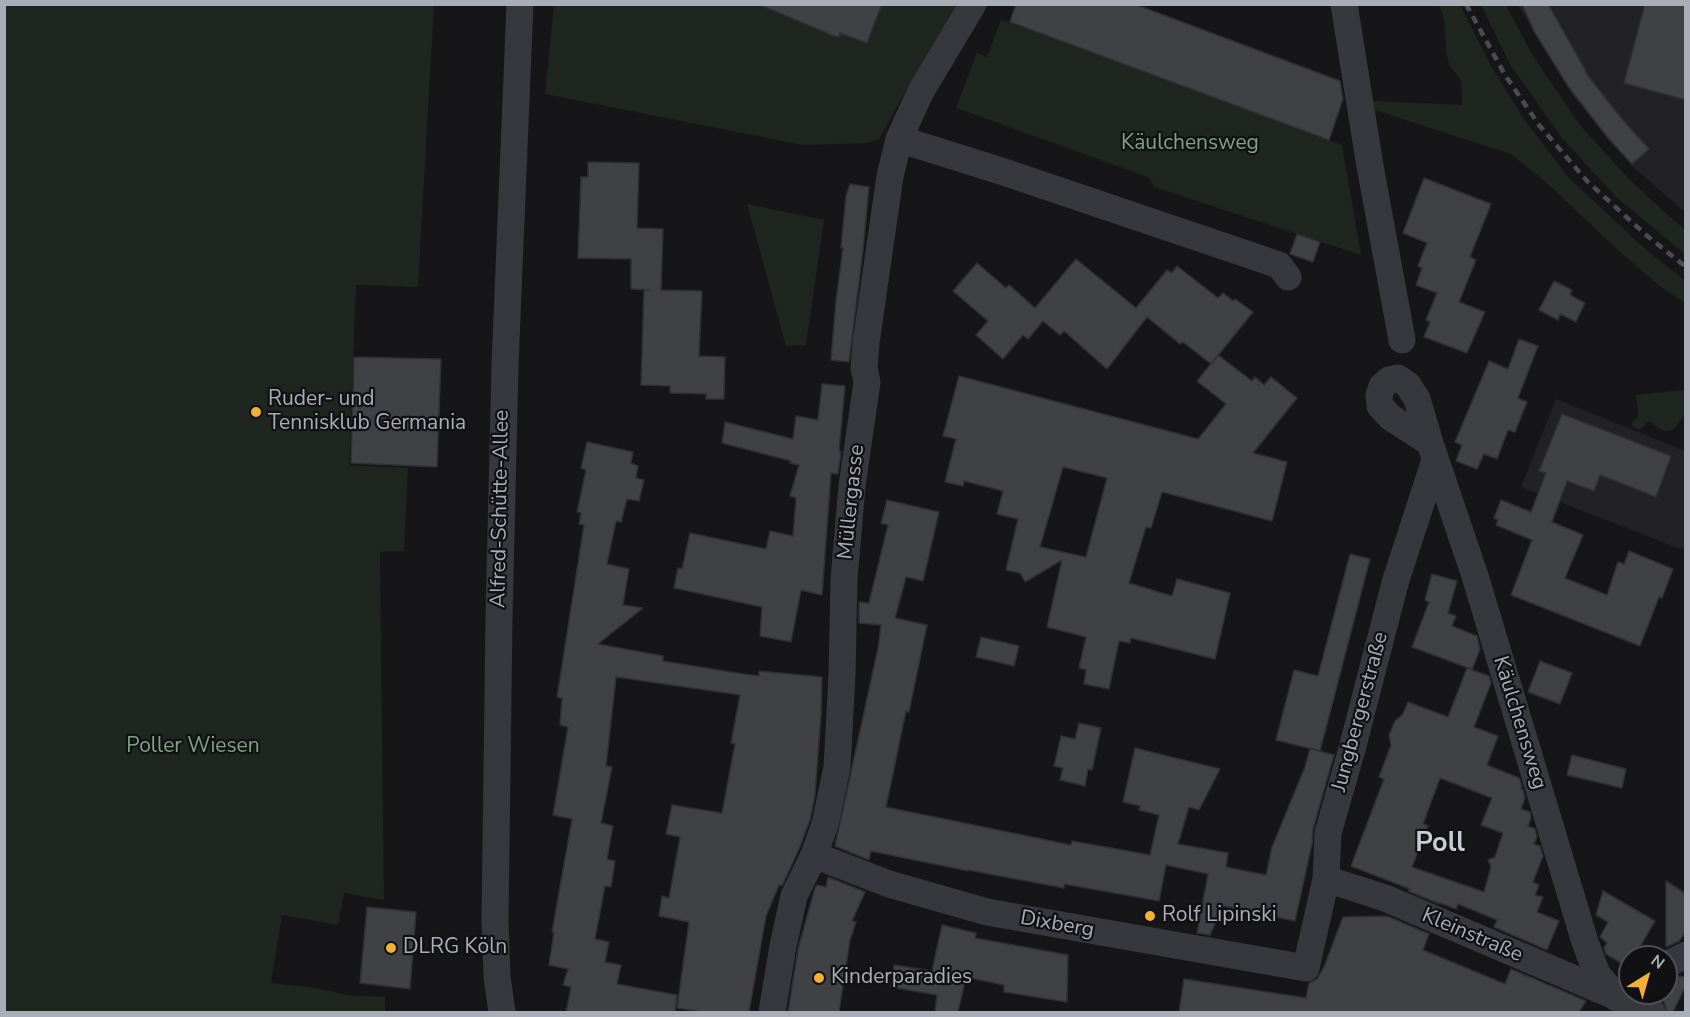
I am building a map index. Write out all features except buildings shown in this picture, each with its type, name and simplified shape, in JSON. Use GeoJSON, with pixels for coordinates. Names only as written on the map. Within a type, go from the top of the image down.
{"type":"FeatureCollection","features":[{"type":"Feature","properties":{"kind":"street","name":"Alfred-Schütte-Allee"},"geometry":{"type":"LineString","coordinates":[[502,1012],[497,977],[495,920],[499,618],[506,342],[520,4]]}},
{"type":"Feature","properties":{"kind":"street","name":"Müllergasse"},"geometry":{"type":"LineString","coordinates":[[772,1012],[794,896],[814,855],[825,824],[837,766],[844,579],[852,486],[867,381],[864,368],[866,343],[890,176],[899,139],[921,91],[973,4]]}},
{"type":"Feature","properties":{"kind":"street"},"geometry":{"type":"LineString","coordinates":[[1344,4],[1372,177],[1402,340]]}},
{"type":"Feature","properties":{"kind":"street"},"geometry":{"type":"LineString","coordinates":[[899,139],[1279,265],[1288,277]]}},
{"type":"Feature","properties":{"kind":"street","name":"Jungbergerstraße"},"geometry":{"type":"LineString","coordinates":[[1306,968],[1326,879],[1328,832],[1432,452]]}},
{"type":"Feature","properties":{"kind":"street","name":"Käulchensweg"},"geometry":{"type":"LineString","coordinates":[[1432,452],[1472,566],[1585,942],[1597,975],[1617,1000]]}},
{"type":"Feature","properties":{"kind":"street","name":"Dixberg"},"geometry":{"type":"LineString","coordinates":[[814,855],[889,884],[987,912],[1306,968]]}},
{"type":"Feature","properties":{"kind":"street","name":"Kleinstraße"},"geometry":{"type":"LineString","coordinates":[[1326,879],[1385,898],[1617,1000],[1652,1012]]}},
{"type":"Feature","properties":{"kind":"shaded area"},"geometry":{"type":"Polygon","coordinates":[[[1518,5],[1685,5],[1685,212],[1632,166],[1573,95],[1518,5]]]}},
{"type":"Feature","properties":{"kind":"shaded area"},"geometry":{"type":"Polygon","coordinates":[[[1556,399],[1685,451],[1686,536],[1683,550],[1521,487],[1556,399]]]}},
{"type":"Feature","properties":{"kind":"green space","name":"Poller Wiesen"},"geometry":{"type":"Polygon","coordinates":[[[5,4],[434,5],[418,287],[356,285],[349,465],[408,468],[404,551],[380,552],[384,900],[344,893],[338,925],[282,915],[271,983],[316,988],[347,995],[385,997],[385,1012],[5,1012],[5,4]]]}},
{"type":"Feature","properties":{"kind":"green space"},"geometry":{"type":"Polygon","coordinates":[[[554,5],[961,5],[914,76],[879,139],[867,143],[802,145],[545,94],[554,5]]]}},
{"type":"Feature","properties":{"kind":"green space"},"geometry":{"type":"Polygon","coordinates":[[[1439,5],[1460,5],[1491,66],[1524,119],[1568,177],[1643,247],[1685,281],[1685,303],[1661,287],[1549,185],[1511,154],[1371,109],[1372,101],[1462,105],[1461,80],[1449,65],[1444,18],[1439,5]]]}},
{"type":"Feature","properties":{"kind":"green space"},"geometry":{"type":"Polygon","coordinates":[[[1481,5],[1506,5],[1533,56],[1580,125],[1630,180],[1685,229],[1685,254],[1616,197],[1562,138],[1511,66],[1481,5]]]}},
{"type":"Feature","properties":{"kind":"green space","name":"Käulchensweg"},"geometry":{"type":"Polygon","coordinates":[[[1001,20],[1342,145],[1361,255],[1155,187],[1148,177],[956,108],[977,53],[987,57],[1001,20]]]}},
{"type":"Feature","properties":{"kind":"green space"},"geometry":{"type":"Polygon","coordinates":[[[747,204],[824,220],[806,345],[786,346],[747,204]]]}},
{"type":"Feature","properties":{"kind":"green space"},"geometry":{"type":"Polygon","coordinates":[[[1685,390],[1685,415],[1673,430],[1663,431],[1649,421],[1640,430],[1633,427],[1631,424],[1637,417],[1638,411],[1636,395],[1685,390]]]}},
{"type":"Feature","properties":{"kind":"railway"},"geometry":{"type":"LineString","coordinates":[[1466,4],[1505,75],[1539,125],[1587,181],[1645,234],[1686,267]]}},
{"type":"Feature","properties":{"kind":"place","name":"Ruder- und Tennisklub Germania"},"geometry":{"type":"Point","coordinates":[256,412]}},
{"type":"Feature","properties":{"kind":"place","name":"Rolf Lipinski"},"geometry":{"type":"Point","coordinates":[1150,916]}},
{"type":"Feature","properties":{"kind":"place","name":"DLRG Köln"},"geometry":{"type":"Point","coordinates":[391,948]}},
{"type":"Feature","properties":{"kind":"place","name":"Kinderparadies"},"geometry":{"type":"Point","coordinates":[819,978]}},
{"type":"Feature","properties":{"kind":"district","name":"Poll"},"geometry":{"type":"Point","coordinates":[1440,844]}}]}
